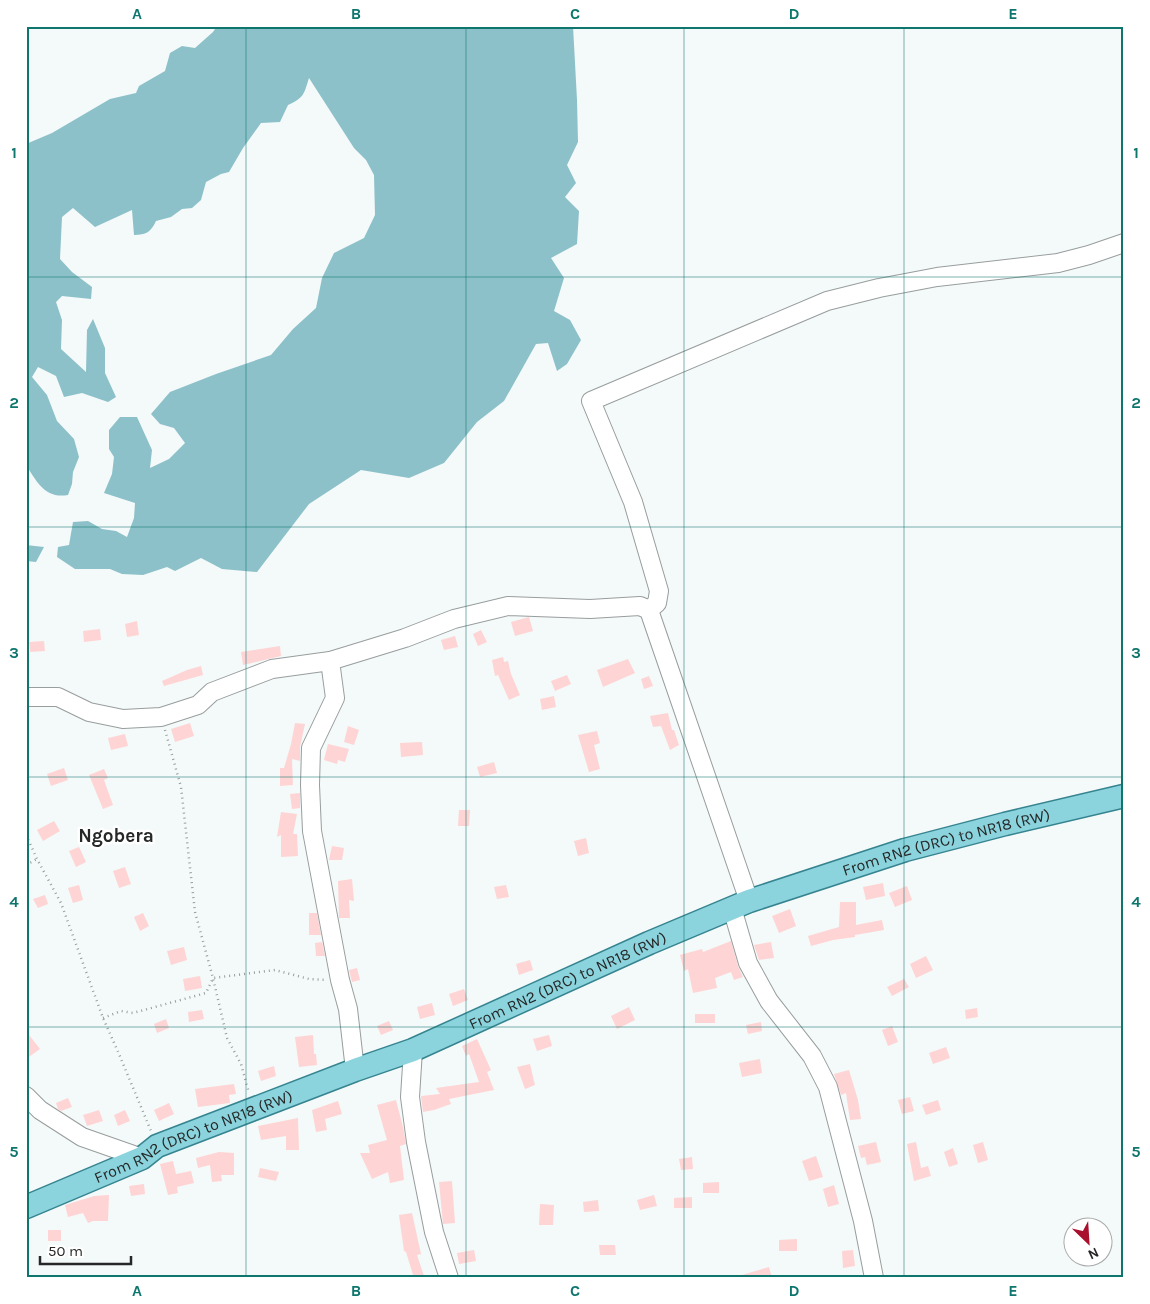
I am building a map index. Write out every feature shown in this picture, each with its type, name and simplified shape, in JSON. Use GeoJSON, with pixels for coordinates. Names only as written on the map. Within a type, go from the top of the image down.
{"type":"FeatureCollection","features":[{"type":"Feature","properties":{"kind":"main road","name":"From RN2 (DRC) to NR18 (RW)"},"geometry":{"type":"LineString","coordinates":[[26,1207],[253,1109],[412,1050],[740,904],[905,850],[1124,796]]}},
{"type":"Feature","properties":{"kind":"street"},"geometry":{"type":"LineString","coordinates":[[648,610],[658,603],[659,591],[632,502],[591,401],[827,301],[879,288],[937,278],[1058,263],[1124,243]]}},
{"type":"Feature","properties":{"kind":"street"},"geometry":{"type":"LineString","coordinates":[[26,697],[58,697],[89,712],[123,719],[161,717],[198,704],[212,692],[272,669],[330,661],[405,638],[454,619],[508,606],[590,609],[640,606],[648,610],[708,778],[740,904],[748,963],[770,1001],[812,1056],[828,1087],[863,1221],[874,1278]]}},
{"type":"Feature","properties":{"kind":"street"},"geometry":{"type":"LineString","coordinates":[[330,661],[335,698],[311,748],[312,831],[340,980],[348,1009],[355,1070]]}},
{"type":"Feature","properties":{"kind":"street"},"geometry":{"type":"LineString","coordinates":[[412,1050],[410,1097],[416,1142],[434,1232],[450,1278]]}},
{"type":"Feature","properties":{"kind":"street"},"geometry":{"type":"LineString","coordinates":[[26,1096],[40,1110],[82,1137],[150,1152]]}},
{"type":"Feature","properties":{"kind":"path"},"geometry":{"type":"LineString","coordinates":[[161,717],[181,787],[194,912],[213,978],[227,1038],[241,1064],[253,1109]]}},
{"type":"Feature","properties":{"kind":"path"},"geometry":{"type":"LineString","coordinates":[[26,835],[36,859],[61,903],[103,1018],[119,1054],[150,1152]]}},
{"type":"Feature","properties":{"kind":"path"},"geometry":{"type":"LineString","coordinates":[[26,865],[36,859]]}},
{"type":"Feature","properties":{"kind":"path"},"geometry":{"type":"LineString","coordinates":[[213,978],[275,970],[309,980],[340,980]]}},
{"type":"Feature","properties":{"kind":"path"},"geometry":{"type":"LineString","coordinates":[[103,1018],[121,1011],[133,1013],[206,993],[213,978]]}},
{"type":"Feature","properties":{"kind":"shaded area"},"geometry":{"type":"Polygon","coordinates":[[[217,26],[573,26],[578,142],[567,165],[576,183],[565,197],[579,211],[577,244],[551,258],[564,278],[554,311],[570,320],[581,340],[567,364],[557,371],[548,343],[536,344],[504,401],[477,422],[444,463],[409,478],[361,470],[309,504],[257,572],[222,569],[201,558],[175,571],[167,567],[143,575],[122,574],[110,569],[75,569],[57,557],[58,547],[69,545],[73,522],[88,521],[102,529],[116,531],[127,537],[134,518],[135,503],[104,493],[112,474],[114,457],[109,449],[109,430],[120,417],[137,417],[152,450],[150,468],[169,459],[185,443],[174,428],[160,424],[151,414],[170,392],[271,355],[293,329],[316,308],[322,278],[334,253],[364,238],[375,215],[374,175],[366,160],[354,148],[309,78],[303,95],[288,105],[280,122],[261,123],[229,172],[206,182],[201,200],[192,208],[182,209],[171,217],[156,221],[148,232],[134,235],[132,210],[95,227],[73,208],[62,217],[60,259],[72,272],[92,287],[91,299],[62,296],[56,302],[62,320],[61,349],[86,372],[87,330],[93,319],[105,348],[105,373],[116,397],[108,402],[82,393],[64,397],[56,376],[38,367],[32,377],[47,395],[57,421],[74,439],[79,457],[73,472],[72,484],[68,495],[60,496],[42,488],[26,465],[26,144],[52,133],[110,99],[136,93],[139,86],[165,71],[170,53],[182,46],[195,48],[217,26]]]}},
{"type":"Feature","properties":{"kind":"shaded area"},"geometry":{"type":"Polygon","coordinates":[[[26,545],[44,547],[36,562],[26,561],[26,545]]]}},
{"type":"Feature","properties":{"kind":"building"},"geometry":{"type":"Polygon","coordinates":[[[529,617],[533,631],[515,636],[511,622],[529,617]]]}},
{"type":"Feature","properties":{"kind":"building"},"geometry":{"type":"Polygon","coordinates":[[[137,621],[139,635],[127,637],[125,624],[137,621]]]}},
{"type":"Feature","properties":{"kind":"building"},"geometry":{"type":"Polygon","coordinates":[[[100,629],[101,640],[84,642],[83,631],[100,629]]]}},
{"type":"Feature","properties":{"kind":"building"},"geometry":{"type":"Polygon","coordinates":[[[481,630],[487,642],[478,646],[473,634],[481,630]]]}},
{"type":"Feature","properties":{"kind":"building"},"geometry":{"type":"Polygon","coordinates":[[[455,636],[458,647],[444,650],[441,640],[455,636]]]}},
{"type":"Feature","properties":{"kind":"building"},"geometry":{"type":"Polygon","coordinates":[[[44,641],[45,651],[30,652],[29,642],[44,641]]]}},
{"type":"Feature","properties":{"kind":"building"},"geometry":{"type":"Polygon","coordinates":[[[280,646],[281,656],[243,665],[241,652],[280,646]]]}},
{"type":"Feature","properties":{"kind":"building"},"geometry":{"type":"Polygon","coordinates":[[[503,657],[504,662],[508,661],[520,695],[509,700],[498,675],[495,676],[492,660],[503,657]]]}},
{"type":"Feature","properties":{"kind":"building"},"geometry":{"type":"Polygon","coordinates":[[[628,659],[635,673],[603,687],[597,670],[628,659]]]}},
{"type":"Feature","properties":{"kind":"building"},"geometry":{"type":"Polygon","coordinates":[[[201,666],[203,675],[164,686],[162,681],[201,666]]]}},
{"type":"Feature","properties":{"kind":"building"},"geometry":{"type":"Polygon","coordinates":[[[567,675],[571,684],[555,691],[551,681],[567,675]]]}},
{"type":"Feature","properties":{"kind":"building"},"geometry":{"type":"Polygon","coordinates":[[[649,676],[653,686],[644,689],[641,679],[649,676]]]}},
{"type":"Feature","properties":{"kind":"building"},"geometry":{"type":"Polygon","coordinates":[[[554,696],[556,707],[542,710],[540,699],[554,696]]]}},
{"type":"Feature","properties":{"kind":"building"},"geometry":{"type":"Polygon","coordinates":[[[668,713],[672,730],[674,730],[679,745],[670,750],[661,726],[653,727],[650,716],[668,713]]]}},
{"type":"Feature","properties":{"kind":"building"},"geometry":{"type":"Polygon","coordinates":[[[190,723],[194,736],[175,742],[171,729],[190,723]]]}},
{"type":"Feature","properties":{"kind":"building"},"geometry":{"type":"Polygon","coordinates":[[[295,723],[305,724],[300,747],[300,761],[292,759],[293,785],[280,786],[280,768],[284,768],[295,723]]]}},
{"type":"Feature","properties":{"kind":"building"},"geometry":{"type":"Polygon","coordinates":[[[348,726],[359,730],[354,745],[344,742],[348,726]]]}},
{"type":"Feature","properties":{"kind":"building"},"geometry":{"type":"Polygon","coordinates":[[[597,731],[600,743],[594,745],[600,769],[589,772],[578,735],[597,731]]]}},
{"type":"Feature","properties":{"kind":"building"},"geometry":{"type":"Polygon","coordinates":[[[125,734],[128,746],[111,750],[108,738],[125,734]]]}},
{"type":"Feature","properties":{"kind":"building"},"geometry":{"type":"Polygon","coordinates":[[[422,742],[423,755],[401,757],[400,743],[422,742]]]}},
{"type":"Feature","properties":{"kind":"building"},"geometry":{"type":"Polygon","coordinates":[[[328,744],[349,749],[345,762],[338,760],[337,764],[324,760],[328,744]]]}},
{"type":"Feature","properties":{"kind":"building"},"geometry":{"type":"Polygon","coordinates":[[[494,762],[497,773],[480,777],[477,767],[494,762]]]}},
{"type":"Feature","properties":{"kind":"building"},"geometry":{"type":"Polygon","coordinates":[[[64,768],[68,780],[51,786],[47,774],[64,768]]]}},
{"type":"Feature","properties":{"kind":"building"},"geometry":{"type":"Polygon","coordinates":[[[104,769],[108,778],[104,780],[113,805],[103,809],[89,775],[104,769]]]}},
{"type":"Feature","properties":{"kind":"building"},"geometry":{"type":"Polygon","coordinates":[[[300,793],[300,808],[292,809],[290,794],[300,793]]]}},
{"type":"Feature","properties":{"kind":"building"},"geometry":{"type":"Polygon","coordinates":[[[459,810],[470,810],[469,826],[458,826],[459,810]]]}},
{"type":"Feature","properties":{"kind":"building"},"geometry":{"type":"Polygon","coordinates":[[[281,812],[297,814],[293,834],[297,834],[298,856],[281,857],[281,835],[277,837],[281,812]]]}},
{"type":"Feature","properties":{"kind":"building"},"geometry":{"type":"Polygon","coordinates":[[[54,821],[60,831],[43,841],[37,830],[54,821]]]}},
{"type":"Feature","properties":{"kind":"building"},"geometry":{"type":"Polygon","coordinates":[[[586,838],[589,853],[578,856],[574,841],[586,838]]]}},
{"type":"Feature","properties":{"kind":"building"},"geometry":{"type":"Polygon","coordinates":[[[332,846],[344,848],[342,860],[329,860],[332,846]]]}},
{"type":"Feature","properties":{"kind":"building"},"geometry":{"type":"Polygon","coordinates":[[[79,847],[86,862],[76,867],[69,851],[79,847]]]}},
{"type":"Feature","properties":{"kind":"building"},"geometry":{"type":"Polygon","coordinates":[[[125,867],[131,884],[119,888],[113,871],[125,867]]]}},
{"type":"Feature","properties":{"kind":"building"},"geometry":{"type":"Polygon","coordinates":[[[352,879],[354,901],[349,900],[350,918],[339,918],[338,881],[352,879]]]}},
{"type":"Feature","properties":{"kind":"building"},"geometry":{"type":"Polygon","coordinates":[[[883,883],[885,896],[866,900],[863,887],[883,883]]]}},
{"type":"Feature","properties":{"kind":"building"},"geometry":{"type":"Polygon","coordinates":[[[79,885],[83,900],[73,903],[68,888],[79,885]]]}},
{"type":"Feature","properties":{"kind":"building"},"geometry":{"type":"Polygon","coordinates":[[[506,885],[509,897],[497,899],[494,887],[506,885]]]}},
{"type":"Feature","properties":{"kind":"building"},"geometry":{"type":"Polygon","coordinates":[[[907,886],[912,900],[895,907],[889,893],[907,886]]]}},
{"type":"Feature","properties":{"kind":"building"},"geometry":{"type":"Polygon","coordinates":[[[45,895],[48,904],[38,908],[33,899],[45,895]]]}},
{"type":"Feature","properties":{"kind":"building"},"geometry":{"type":"Polygon","coordinates":[[[840,902],[856,902],[856,925],[882,920],[884,930],[811,946],[808,936],[839,927],[840,902]]]}},
{"type":"Feature","properties":{"kind":"building"},"geometry":{"type":"Polygon","coordinates":[[[790,909],[796,926],[779,933],[772,916],[790,909]]]}},
{"type":"Feature","properties":{"kind":"building"},"geometry":{"type":"Polygon","coordinates":[[[143,913],[149,926],[140,931],[134,917],[143,913]]]}},
{"type":"Feature","properties":{"kind":"building"},"geometry":{"type":"Polygon","coordinates":[[[309,913],[317,913],[321,935],[309,935],[309,913]]]}},
{"type":"Feature","properties":{"kind":"building"},"geometry":{"type":"Polygon","coordinates":[[[731,941],[743,977],[734,980],[731,972],[715,978],[717,988],[693,993],[688,969],[684,971],[680,955],[702,949],[703,952],[731,941]]]}},
{"type":"Feature","properties":{"kind":"building"},"geometry":{"type":"Polygon","coordinates":[[[322,942],[325,956],[316,956],[315,943],[322,942]]]}},
{"type":"Feature","properties":{"kind":"building"},"geometry":{"type":"Polygon","coordinates":[[[771,942],[774,958],[759,960],[754,945],[771,942]]]}},
{"type":"Feature","properties":{"kind":"building"},"geometry":{"type":"Polygon","coordinates":[[[184,947],[187,960],[171,965],[167,951],[184,947]]]}},
{"type":"Feature","properties":{"kind":"building"},"geometry":{"type":"Polygon","coordinates":[[[926,956],[933,970],[916,978],[910,964],[926,956]]]}},
{"type":"Feature","properties":{"kind":"building"},"geometry":{"type":"Polygon","coordinates":[[[530,960],[533,970],[519,975],[516,964],[530,960]]]}},
{"type":"Feature","properties":{"kind":"building"},"geometry":{"type":"Polygon","coordinates":[[[357,968],[360,980],[352,982],[349,970],[357,968]]]}},
{"type":"Feature","properties":{"kind":"building"},"geometry":{"type":"Polygon","coordinates":[[[200,976],[202,988],[185,991],[183,979],[200,976]]]}},
{"type":"Feature","properties":{"kind":"building"},"geometry":{"type":"Polygon","coordinates":[[[904,979],[909,987],[892,996],[887,987],[904,979]]]}},
{"type":"Feature","properties":{"kind":"building"},"geometry":{"type":"Polygon","coordinates":[[[464,989],[468,1000],[453,1006],[449,994],[464,989]]]}},
{"type":"Feature","properties":{"kind":"building"},"geometry":{"type":"Polygon","coordinates":[[[432,1003],[435,1015],[420,1019],[417,1007],[432,1003]]]}},
{"type":"Feature","properties":{"kind":"building"},"geometry":{"type":"Polygon","coordinates":[[[629,1007],[635,1020],[617,1029],[611,1016],[629,1007]]]}},
{"type":"Feature","properties":{"kind":"building"},"geometry":{"type":"Polygon","coordinates":[[[977,1008],[978,1017],[966,1019],[965,1010],[977,1008]]]}},
{"type":"Feature","properties":{"kind":"building"},"geometry":{"type":"Polygon","coordinates":[[[202,1010],[204,1019],[189,1022],[188,1012],[202,1010]]]}},
{"type":"Feature","properties":{"kind":"building"},"geometry":{"type":"Polygon","coordinates":[[[695,1014],[715,1014],[715,1023],[695,1023],[695,1014]]]}},
{"type":"Feature","properties":{"kind":"building"},"geometry":{"type":"Polygon","coordinates":[[[166,1019],[169,1028],[157,1033],[154,1024],[166,1019]]]}},
{"type":"Feature","properties":{"kind":"building"},"geometry":{"type":"Polygon","coordinates":[[[389,1021],[393,1030],[381,1035],[377,1026],[389,1021]]]}},
{"type":"Feature","properties":{"kind":"building"},"geometry":{"type":"Polygon","coordinates":[[[761,1022],[762,1031],[748,1034],[746,1025],[761,1022]]]}},
{"type":"Feature","properties":{"kind":"building"},"geometry":{"type":"Polygon","coordinates":[[[892,1026],[898,1042],[888,1046],[882,1030],[892,1026]]]}},
{"type":"Feature","properties":{"kind":"building"},"geometry":{"type":"Polygon","coordinates":[[[26,1031],[40,1049],[26,1059],[26,1031]]]}},
{"type":"Feature","properties":{"kind":"building"},"geometry":{"type":"Polygon","coordinates":[[[313,1035],[314,1054],[316,1054],[317,1065],[299,1067],[295,1037],[313,1035]]]}},
{"type":"Feature","properties":{"kind":"building"},"geometry":{"type":"Polygon","coordinates":[[[549,1035],[552,1046],[537,1051],[533,1039],[549,1035]]]}},
{"type":"Feature","properties":{"kind":"building"},"geometry":{"type":"Polygon","coordinates":[[[477,1039],[491,1070],[487,1072],[494,1090],[449,1099],[451,1104],[423,1112],[421,1096],[440,1094],[436,1088],[479,1082],[469,1054],[466,1056],[462,1046],[477,1039]]]}},
{"type":"Feature","properties":{"kind":"building"},"geometry":{"type":"Polygon","coordinates":[[[946,1047],[950,1058],[933,1064],[929,1053],[946,1047]]]}},
{"type":"Feature","properties":{"kind":"building"},"geometry":{"type":"Polygon","coordinates":[[[760,1059],[762,1073],[742,1077],[739,1063],[760,1059]]]}},
{"type":"Feature","properties":{"kind":"building"},"geometry":{"type":"Polygon","coordinates":[[[530,1064],[535,1085],[525,1089],[517,1067],[530,1064]]]}},
{"type":"Feature","properties":{"kind":"building"},"geometry":{"type":"Polygon","coordinates":[[[274,1066],[276,1076],[261,1081],[258,1071],[274,1066]]]}},
{"type":"Feature","properties":{"kind":"building"},"geometry":{"type":"Polygon","coordinates":[[[849,1070],[858,1100],[861,1119],[850,1120],[846,1093],[841,1095],[834,1074],[849,1070]]]}},
{"type":"Feature","properties":{"kind":"building"},"geometry":{"type":"Polygon","coordinates":[[[234,1084],[236,1094],[229,1095],[230,1103],[198,1107],[195,1089],[234,1084]]]}},
{"type":"Feature","properties":{"kind":"building"},"geometry":{"type":"Polygon","coordinates":[[[910,1097],[914,1111],[902,1114],[898,1100],[910,1097]]]}},
{"type":"Feature","properties":{"kind":"building"},"geometry":{"type":"Polygon","coordinates":[[[68,1098],[72,1107],[61,1111],[58,1109],[56,1103],[68,1098]]]}},
{"type":"Feature","properties":{"kind":"building"},"geometry":{"type":"Polygon","coordinates":[[[396,1100],[406,1144],[400,1146],[404,1180],[390,1183],[388,1172],[372,1179],[360,1153],[370,1153],[368,1145],[387,1140],[377,1105],[396,1100]]]}},
{"type":"Feature","properties":{"kind":"building"},"geometry":{"type":"Polygon","coordinates":[[[938,1100],[941,1110],[926,1115],[922,1105],[938,1100]]]}},
{"type":"Feature","properties":{"kind":"building"},"geometry":{"type":"Polygon","coordinates":[[[338,1101],[342,1114],[325,1119],[327,1130],[316,1132],[312,1110],[338,1101]]]}},
{"type":"Feature","properties":{"kind":"building"},"geometry":{"type":"Polygon","coordinates":[[[169,1103],[174,1114],[159,1121],[154,1110],[169,1103]]]}},
{"type":"Feature","properties":{"kind":"building"},"geometry":{"type":"Polygon","coordinates":[[[99,1110],[103,1121],[87,1126],[83,1115],[99,1110]]]}},
{"type":"Feature","properties":{"kind":"building"},"geometry":{"type":"Polygon","coordinates":[[[125,1110],[130,1121],[118,1126],[114,1115],[125,1110]]]}},
{"type":"Feature","properties":{"kind":"building"},"geometry":{"type":"Polygon","coordinates":[[[298,1118],[299,1150],[286,1150],[286,1136],[261,1140],[258,1126],[298,1118]]]}},
{"type":"Feature","properties":{"kind":"building"},"geometry":{"type":"Polygon","coordinates":[[[876,1142],[881,1162],[867,1165],[865,1157],[861,1158],[858,1146],[876,1142]]]}},
{"type":"Feature","properties":{"kind":"building"},"geometry":{"type":"Polygon","coordinates":[[[916,1142],[921,1168],[928,1166],[931,1176],[914,1181],[907,1144],[916,1142]]]}},
{"type":"Feature","properties":{"kind":"building"},"geometry":{"type":"Polygon","coordinates":[[[983,1142],[988,1160],[978,1163],[973,1145],[983,1142]]]}},
{"type":"Feature","properties":{"kind":"building"},"geometry":{"type":"Polygon","coordinates":[[[953,1148],[958,1164],[949,1167],[944,1152],[953,1148]]]}},
{"type":"Feature","properties":{"kind":"building"},"geometry":{"type":"Polygon","coordinates":[[[219,1152],[234,1153],[234,1175],[221,1175],[222,1181],[212,1182],[210,1165],[198,1168],[196,1158],[219,1152]]]}},
{"type":"Feature","properties":{"kind":"building"},"geometry":{"type":"Polygon","coordinates":[[[816,1156],[823,1177],[809,1181],[802,1161],[816,1156]]]}},
{"type":"Feature","properties":{"kind":"building"},"geometry":{"type":"Polygon","coordinates":[[[692,1157],[693,1169],[681,1170],[679,1159],[692,1157]]]}},
{"type":"Feature","properties":{"kind":"building"},"geometry":{"type":"Polygon","coordinates":[[[173,1161],[176,1174],[191,1171],[194,1183],[177,1187],[178,1193],[168,1195],[160,1164],[173,1161]]]}},
{"type":"Feature","properties":{"kind":"building"},"geometry":{"type":"Polygon","coordinates":[[[260,1168],[279,1172],[276,1181],[258,1177],[260,1168]]]}},
{"type":"Feature","properties":{"kind":"building"},"geometry":{"type":"Polygon","coordinates":[[[452,1181],[455,1223],[443,1224],[439,1182],[452,1181]]]}},
{"type":"Feature","properties":{"kind":"building"},"geometry":{"type":"Polygon","coordinates":[[[719,1182],[719,1193],[703,1193],[703,1183],[719,1182]]]}},
{"type":"Feature","properties":{"kind":"building"},"geometry":{"type":"Polygon","coordinates":[[[144,1184],[145,1194],[131,1196],[129,1186],[144,1184]]]}},
{"type":"Feature","properties":{"kind":"building"},"geometry":{"type":"Polygon","coordinates":[[[834,1185],[839,1204],[828,1207],[823,1189],[834,1185]]]}},
{"type":"Feature","properties":{"kind":"building"},"geometry":{"type":"Polygon","coordinates":[[[109,1195],[108,1221],[88,1223],[83,1213],[68,1217],[65,1205],[94,1196],[109,1195]]]}},
{"type":"Feature","properties":{"kind":"building"},"geometry":{"type":"Polygon","coordinates":[[[654,1195],[657,1206],[640,1210],[637,1200],[654,1195]]]}},
{"type":"Feature","properties":{"kind":"building"},"geometry":{"type":"Polygon","coordinates":[[[692,1197],[692,1208],[674,1208],[674,1198],[692,1197]]]}},
{"type":"Feature","properties":{"kind":"building"},"geometry":{"type":"Polygon","coordinates":[[[598,1200],[599,1211],[584,1212],[583,1202],[598,1200]]]}},
{"type":"Feature","properties":{"kind":"building"},"geometry":{"type":"Polygon","coordinates":[[[540,1204],[554,1205],[553,1225],[539,1225],[540,1204]]]}},
{"type":"Feature","properties":{"kind":"building"},"geometry":{"type":"Polygon","coordinates":[[[412,1213],[421,1254],[417,1255],[424,1276],[418,1278],[414,1278],[406,1252],[404,1251],[399,1215],[412,1213]]]}},
{"type":"Feature","properties":{"kind":"building"},"geometry":{"type":"Polygon","coordinates":[[[48,1230],[61,1230],[61,1241],[48,1241],[48,1230]]]}},
{"type":"Feature","properties":{"kind":"building"},"geometry":{"type":"Polygon","coordinates":[[[797,1239],[797,1251],[779,1251],[779,1240],[797,1239]]]}},
{"type":"Feature","properties":{"kind":"building"},"geometry":{"type":"Polygon","coordinates":[[[599,1245],[615,1245],[616,1255],[600,1255],[599,1245]]]}},
{"type":"Feature","properties":{"kind":"building"},"geometry":{"type":"Polygon","coordinates":[[[474,1250],[476,1261],[459,1264],[457,1253],[474,1250]]]}},
{"type":"Feature","properties":{"kind":"building"},"geometry":{"type":"Polygon","coordinates":[[[853,1250],[855,1266],[843,1268],[842,1251],[853,1250]]]}},
{"type":"Feature","properties":{"kind":"building"},"geometry":{"type":"Polygon","coordinates":[[[769,1267],[772,1278],[742,1278],[742,1275],[769,1267]]]}},
{"type":"Feature","properties":{"kind":"district","name":"Ngobera"},"geometry":{"type":"Point","coordinates":[116,835]}}]}
